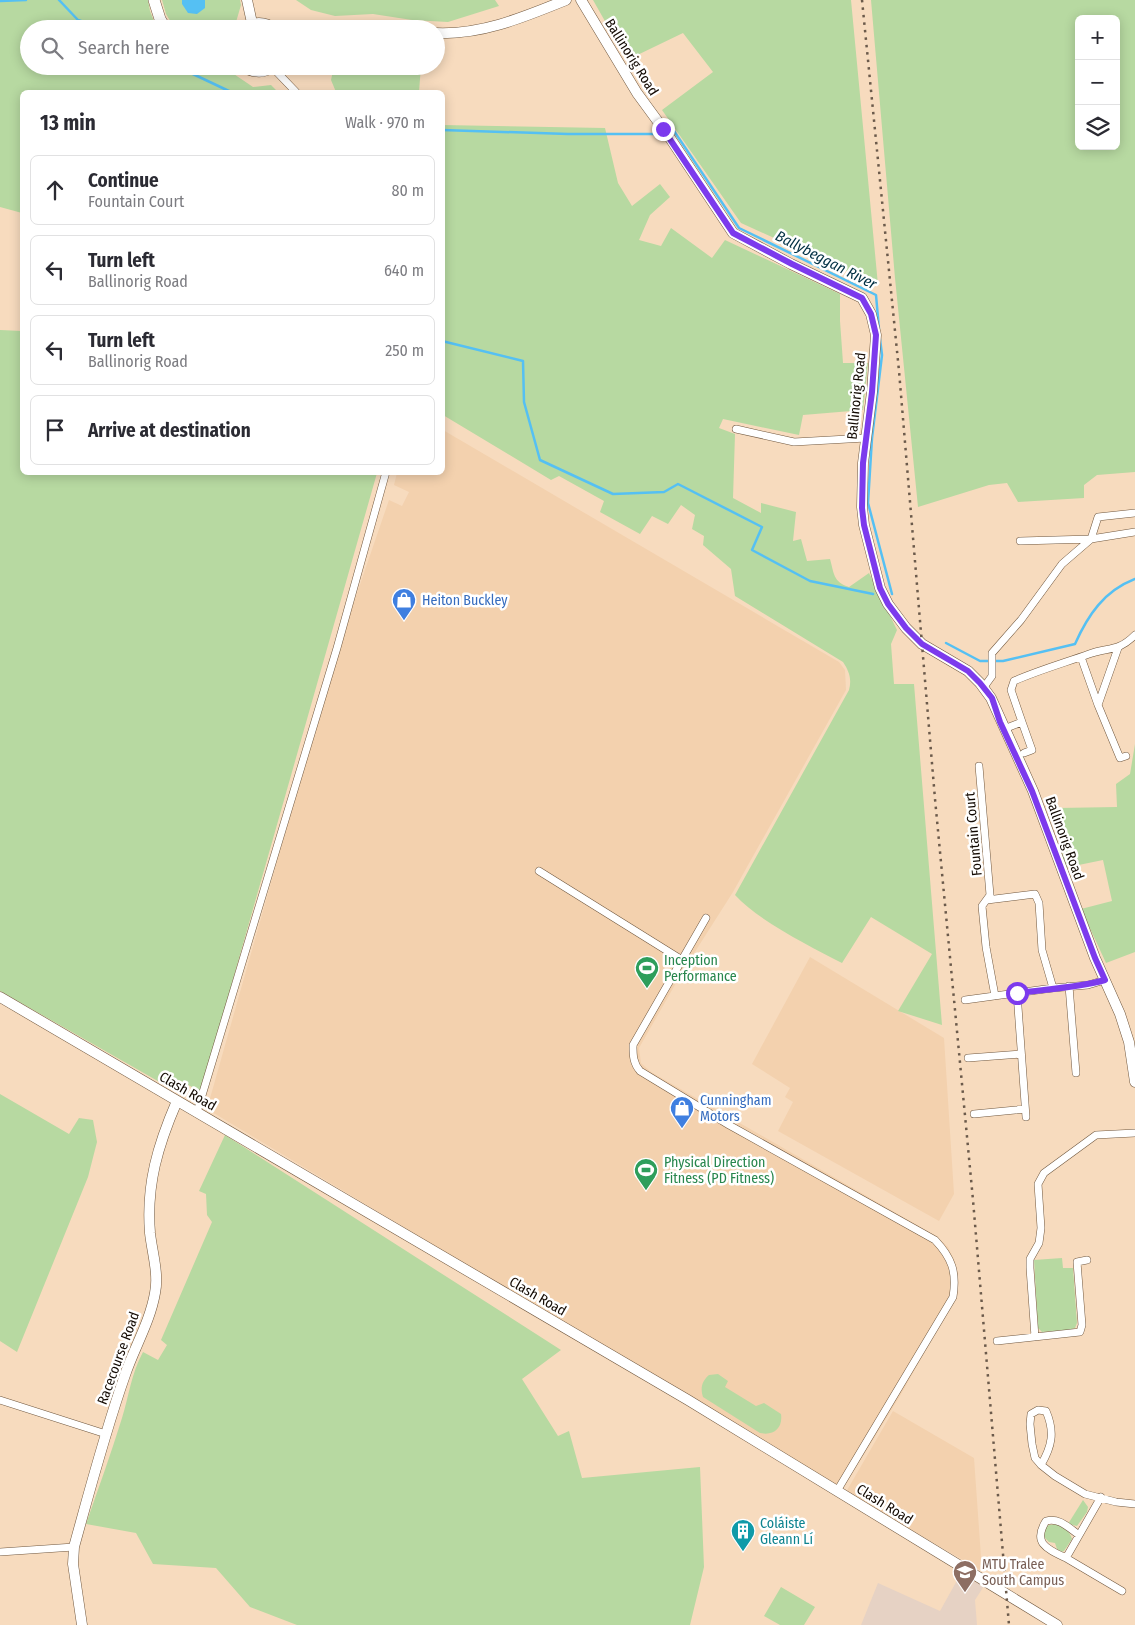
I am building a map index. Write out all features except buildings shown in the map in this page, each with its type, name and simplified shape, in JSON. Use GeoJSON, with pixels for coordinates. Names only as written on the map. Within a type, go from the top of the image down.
{"type":"FeatureCollection","features":[{"type":"Feature","properties":{"kind":"main road"},"geometry":{"type":"LineString","coordinates":[[154,0],[161,20]]}},
{"type":"Feature","properties":{"kind":"street"},"geometry":{"type":"LineString","coordinates":[[247,0],[247,20]]}},
{"type":"Feature","properties":{"kind":"street"},"geometry":{"type":"LineString","coordinates":[[445,33],[500,25],[521,19],[566,0]]}},
{"type":"Feature","properties":{"kind":"street","name":"Ballinorig Road"},"geometry":{"type":"LineString","coordinates":[[581,0],[637,93],[670,138],[733,233],[783,260],[862,298],[871,314],[876,335],[872,392],[861,488],[864,525],[877,576],[886,600],[906,628],[922,644],[968,671],[992,698],[1032,791],[1095,958],[1120,1014],[1127,1036],[1135,1082]]}},
{"type":"Feature","properties":{"kind":"street"},"geometry":{"type":"LineString","coordinates":[[281,75],[294,90]]}},
{"type":"Feature","properties":{"kind":"street"},"geometry":{"type":"LineString","coordinates":[[736,428],[794,442],[866,438]]}},
{"type":"Feature","properties":{"kind":"street"},"geometry":{"type":"LineString","coordinates":[[197,1112],[337,648],[385,475]]}},
{"type":"Feature","properties":{"kind":"street"},"geometry":{"type":"LineString","coordinates":[[984,687],[992,676],[992,653],[1021,620],[1062,564],[1091,539],[1098,517],[1135,513]]}},
{"type":"Feature","properties":{"kind":"street"},"geometry":{"type":"LineString","coordinates":[[1020,540],[1091,539],[1135,532]]}},
{"type":"Feature","properties":{"kind":"street"},"geometry":{"type":"LineString","coordinates":[[1024,753],[1032,750],[1011,690],[1014,681],[1041,669],[1090,653],[1118,648],[1135,635]]}},
{"type":"Feature","properties":{"kind":"street"},"geometry":{"type":"LineString","coordinates":[[1098,705],[1118,648]]}},
{"type":"Feature","properties":{"kind":"street"},"geometry":{"type":"LineString","coordinates":[[1081,657],[1120,758],[1126,756]]}},
{"type":"Feature","properties":{"kind":"street"},"geometry":{"type":"LineString","coordinates":[[1004,729],[1022,722]]}},
{"type":"Feature","properties":{"kind":"street","name":"Fountain Court"},"geometry":{"type":"LineString","coordinates":[[979,766],[990,895],[982,906],[986,948],[995,996]]}},
{"type":"Feature","properties":{"kind":"street"},"geometry":{"type":"LineString","coordinates":[[538,871],[682,960]]}},
{"type":"Feature","properties":{"kind":"street"},"geometry":{"type":"LineString","coordinates":[[988,900],[1036,894],[1039,903],[1042,950],[1053,988]]}},
{"type":"Feature","properties":{"kind":"street"},"geometry":{"type":"LineString","coordinates":[[706,918],[633,1045],[633,1059],[636,1067],[729,1125],[934,1240],[945,1251],[956,1281],[953,1297],[837,1491]]}},
{"type":"Feature","properties":{"kind":"street"},"geometry":{"type":"LineString","coordinates":[[965,1000],[1088,985],[1105,980]]}},
{"type":"Feature","properties":{"kind":"street"},"geometry":{"type":"LineString","coordinates":[[1069,986],[1076,1073]]}},
{"type":"Feature","properties":{"kind":"street"},"geometry":{"type":"LineString","coordinates":[[974,1114],[1026,1113],[1017,993]]}},
{"type":"Feature","properties":{"kind":"street","name":"Clash Road"},"geometry":{"type":"LineString","coordinates":[[0,997],[665,1386],[1057,1625]]}},
{"type":"Feature","properties":{"kind":"street"},"geometry":{"type":"LineString","coordinates":[[968,1058],[1021,1054]]}},
{"type":"Feature","properties":{"kind":"street","name":"Racecourse Road"},"geometry":{"type":"LineString","coordinates":[[82,1625],[73,1564],[74,1547],[106,1434],[126,1372],[155,1295],[156,1272],[150,1233],[149,1192],[160,1144],[177,1101]]}},
{"type":"Feature","properties":{"kind":"street"},"geometry":{"type":"LineString","coordinates":[[1035,1337],[1030,1259],[1039,1243],[1042,1220],[1038,1184],[1044,1173],[1096,1134],[1135,1133]]}},
{"type":"Feature","properties":{"kind":"street"},"geometry":{"type":"LineString","coordinates":[[997,1341],[1080,1332],[1082,1325],[1077,1262],[1088,1260]]}},
{"type":"Feature","properties":{"kind":"street"},"geometry":{"type":"LineString","coordinates":[[0,1400],[106,1434]]}},
{"type":"Feature","properties":{"kind":"street"},"geometry":{"type":"LineString","coordinates":[[1041,1465],[1051,1447],[1052,1434],[1050,1419],[1046,1411],[1038,1410],[1031,1414],[1030,1424],[1035,1458],[1041,1465],[1085,1494],[1116,1502],[1135,1504]]}},
{"type":"Feature","properties":{"kind":"street"},"geometry":{"type":"LineString","coordinates":[[1066,1558],[1101,1497]]}},
{"type":"Feature","properties":{"kind":"street"},"geometry":{"type":"LineString","coordinates":[[1079,1535],[1060,1521],[1052,1520],[1046,1521],[1041,1529],[1039,1538],[1051,1551],[1122,1591]]}},
{"type":"Feature","properties":{"kind":"street"},"geometry":{"type":"LineString","coordinates":[[0,1552],[74,1547]]}},
{"type":"Feature","properties":{"kind":"shaded area"},"geometry":{"type":"Polygon","coordinates":[[[445,431],[839,662],[845,670],[846,690],[733,892],[684,969],[639,1048],[641,1063],[651,1072],[936,1236],[948,1247],[955,1262],[958,1278],[956,1296],[900,1396],[842,1490],[207,1109],[342,637],[389,500],[402,506],[409,492],[394,485],[396,475],[445,475],[445,431]]]}},
{"type":"Feature","properties":{"kind":"shaded area"},"geometry":{"type":"Polygon","coordinates":[[[810,957],[944,1038],[954,1194],[939,1221],[778,1131],[793,1102],[785,1097],[790,1088],[752,1064],[810,957]]]}},
{"type":"Feature","properties":{"kind":"shaded area"},"geometry":{"type":"Polygon","coordinates":[[[893,1411],[974,1458],[982,1571],[846,1492],[893,1411]]]}},
{"type":"Feature","properties":{"kind":"shaded area","name":"MTU Tralee South Campus"},"geometry":{"type":"Polygon","coordinates":[[[960,1575],[984,1586],[975,1600],[977,1625],[861,1625],[878,1583],[940,1611],[960,1575]]]}},
{"type":"Feature","properties":{"kind":"green space"},"geometry":{"type":"Polygon","coordinates":[[[0,0],[148,0],[154,20],[20,20],[20,75],[235,75],[253,87],[271,85],[276,90],[20,90],[20,212],[0,207],[0,0]]]}},
{"type":"Feature","properties":{"kind":"green space"},"geometry":{"type":"Polygon","coordinates":[[[162,0],[182,0],[182,4],[205,8],[205,0],[240,0],[241,5],[237,20],[170,20],[162,0]]]}},
{"type":"Feature","properties":{"kind":"green space"},"geometry":{"type":"Polygon","coordinates":[[[296,0],[495,0],[499,6],[448,22],[445,22],[445,20],[412,20],[373,14],[335,16],[311,10],[296,0]]]}},
{"type":"Feature","properties":{"kind":"green space"},"geometry":{"type":"Polygon","coordinates":[[[593,0],[851,0],[878,285],[741,223],[662,110],[713,72],[683,33],[627,60],[593,0]]]}},
{"type":"Feature","properties":{"kind":"green space"},"geometry":{"type":"Polygon","coordinates":[[[871,0],[1135,0],[1135,472],[1097,475],[1084,485],[1084,498],[1018,502],[1007,483],[989,485],[918,507],[895,278],[871,0]]]}},
{"type":"Feature","properties":{"kind":"green space"},"geometry":{"type":"Polygon","coordinates":[[[332,75],[420,75],[419,90],[335,90],[331,80],[332,75]]]}},
{"type":"Feature","properties":{"kind":"green space"},"geometry":{"type":"Polygon","coordinates":[[[445,125],[605,128],[618,183],[632,206],[660,184],[670,197],[650,215],[639,240],[661,246],[671,228],[712,258],[725,240],[840,294],[843,363],[868,363],[863,410],[803,415],[799,435],[723,419],[719,428],[735,434],[733,498],[761,513],[761,503],[796,512],[793,541],[801,539],[807,561],[830,559],[837,580],[849,587],[869,573],[897,630],[891,644],[894,684],[914,684],[942,1025],[898,1011],[932,954],[871,917],[842,963],[771,924],[745,905],[735,895],[849,690],[849,675],[843,662],[735,596],[731,569],[703,545],[704,536],[692,529],[695,515],[681,505],[668,524],[652,516],[640,534],[600,512],[604,501],[559,476],[551,480],[445,416],[445,125]]]}},
{"type":"Feature","properties":{"kind":"green space"},"geometry":{"type":"Polygon","coordinates":[[[0,330],[20,331],[20,475],[376,475],[201,1092],[179,1080],[163,1084],[0,991],[0,330]]]}},
{"type":"Feature","properties":{"kind":"green space"},"geometry":{"type":"Polygon","coordinates":[[[1135,744],[1135,952],[1106,963],[1081,909],[1112,901],[1103,860],[1064,868],[1058,808],[1117,807],[1116,784],[1130,774],[1135,744]]]}},
{"type":"Feature","properties":{"kind":"green space"},"geometry":{"type":"Polygon","coordinates":[[[0,1094],[69,1134],[79,1118],[93,1120],[97,1142],[88,1177],[17,1352],[0,1341],[0,1094]]]}},
{"type":"Feature","properties":{"kind":"green space"},"geometry":{"type":"Polygon","coordinates":[[[225,1135],[561,1350],[522,1379],[558,1436],[569,1431],[582,1478],[700,1467],[704,1567],[690,1625],[297,1625],[250,1607],[216,1568],[153,1564],[136,1533],[86,1524],[118,1431],[139,1360],[143,1352],[158,1360],[167,1345],[161,1340],[212,1222],[207,1215],[206,1194],[199,1191],[225,1135]]]}},
{"type":"Feature","properties":{"kind":"green space"},"geometry":{"type":"Polygon","coordinates":[[[1062,1258],[1063,1268],[1073,1268],[1077,1323],[1075,1328],[1069,1330],[1042,1332],[1038,1328],[1034,1260],[1062,1258]]]}},
{"type":"Feature","properties":{"kind":"green space"},"geometry":{"type":"Polygon","coordinates":[[[718,1374],[728,1381],[725,1387],[756,1406],[764,1403],[781,1414],[779,1427],[773,1432],[760,1433],[703,1397],[702,1385],[705,1380],[709,1375],[718,1374]]]}},
{"type":"Feature","properties":{"kind":"green space"},"geometry":{"type":"Polygon","coordinates":[[[1083,1500],[1088,1507],[1087,1512],[1077,1526],[1068,1524],[1083,1500]]]}},
{"type":"Feature","properties":{"kind":"green space"},"geometry":{"type":"Polygon","coordinates":[[[1057,1524],[1068,1532],[1072,1539],[1062,1552],[1057,1549],[1055,1543],[1049,1542],[1043,1536],[1046,1527],[1057,1524]]]}},
{"type":"Feature","properties":{"kind":"green space"},"geometry":{"type":"Polygon","coordinates":[[[781,1587],[815,1607],[804,1625],[780,1625],[764,1616],[781,1587]]]}},
{"type":"Feature","properties":{"kind":"water"},"geometry":{"type":"Polygon","coordinates":[[[182,0],[205,0],[205,8],[197,14],[188,13],[182,4],[182,0]]]}},
{"type":"Feature","properties":{"kind":"waterway","name":"Ballybeggan River"},"geometry":{"type":"LineString","coordinates":[[0,1],[26,0]]}},
{"type":"Feature","properties":{"kind":"waterway","name":"Ballybeggan River"},"geometry":{"type":"LineString","coordinates":[[59,0],[78,20]]}},
{"type":"Feature","properties":{"kind":"waterway","name":"Ballybeggan River"},"geometry":{"type":"LineString","coordinates":[[195,75],[227,90]]}},
{"type":"Feature","properties":{"kind":"waterway","name":"Ballybeggan River"},"geometry":{"type":"LineString","coordinates":[[445,130],[568,134],[663,134]]}},
{"type":"Feature","properties":{"kind":"waterway","name":"Ballybeggan River"},"geometry":{"type":"LineString","coordinates":[[671,132],[674,131],[739,228],[876,295],[879,329]]}},
{"type":"Feature","properties":{"kind":"waterway","name":"Ballybeggan River"},"geometry":{"type":"LineString","coordinates":[[880,339],[882,355],[872,438],[868,503],[892,594]]}},
{"type":"Feature","properties":{"kind":"waterway"},"geometry":{"type":"LineString","coordinates":[[445,342],[523,361],[524,402],[540,460],[613,494],[664,492],[678,484],[762,527],[752,550],[810,581],[873,594]]}},
{"type":"Feature","properties":{"kind":"waterway","name":"Ballybeggan River"},"geometry":{"type":"LineString","coordinates":[[946,643],[980,661],[1003,661],[1075,644],[1098,605],[1114,590],[1135,579]]}},
{"type":"Feature","properties":{"kind":"railway"},"geometry":{"type":"LineString","coordinates":[[862,0],[899,371],[935,799],[973,1200],[1009,1625]]}},
{"type":"Feature","properties":{"kind":"place","name":"Heiton Buckley"},"geometry":{"type":"Point","coordinates":[404,621]}},
{"type":"Feature","properties":{"kind":"place","name":"Inception Performance"},"geometry":{"type":"Point","coordinates":[647,989]}},
{"type":"Feature","properties":{"kind":"place","name":"Cunningham Motors"},"geometry":{"type":"Point","coordinates":[682,1129]}},
{"type":"Feature","properties":{"kind":"place","name":"Physical Direction Fitness (PD Fitness)"},"geometry":{"type":"Point","coordinates":[646,1191]}},
{"type":"Feature","properties":{"kind":"place","name":"Coláiste Gleann Lí"},"geometry":{"type":"Point","coordinates":[743,1552]}},
{"type":"Feature","properties":{"kind":"place","name":"MTU Tralee South Campus"},"geometry":{"type":"Point","coordinates":[965,1593]}},
{"type":"Feature","properties":{"kind":"route"},"geometry":{"type":"LineString","coordinates":[[663,129],[733,233],[862,298],[871,314],[876,335],[872,392],[861,488],[864,525],[880,588],[895,615],[922,644],[968,671],[992,698],[1000,722],[1032,791],[1105,980],[1088,985],[1017,993]]}}]}
